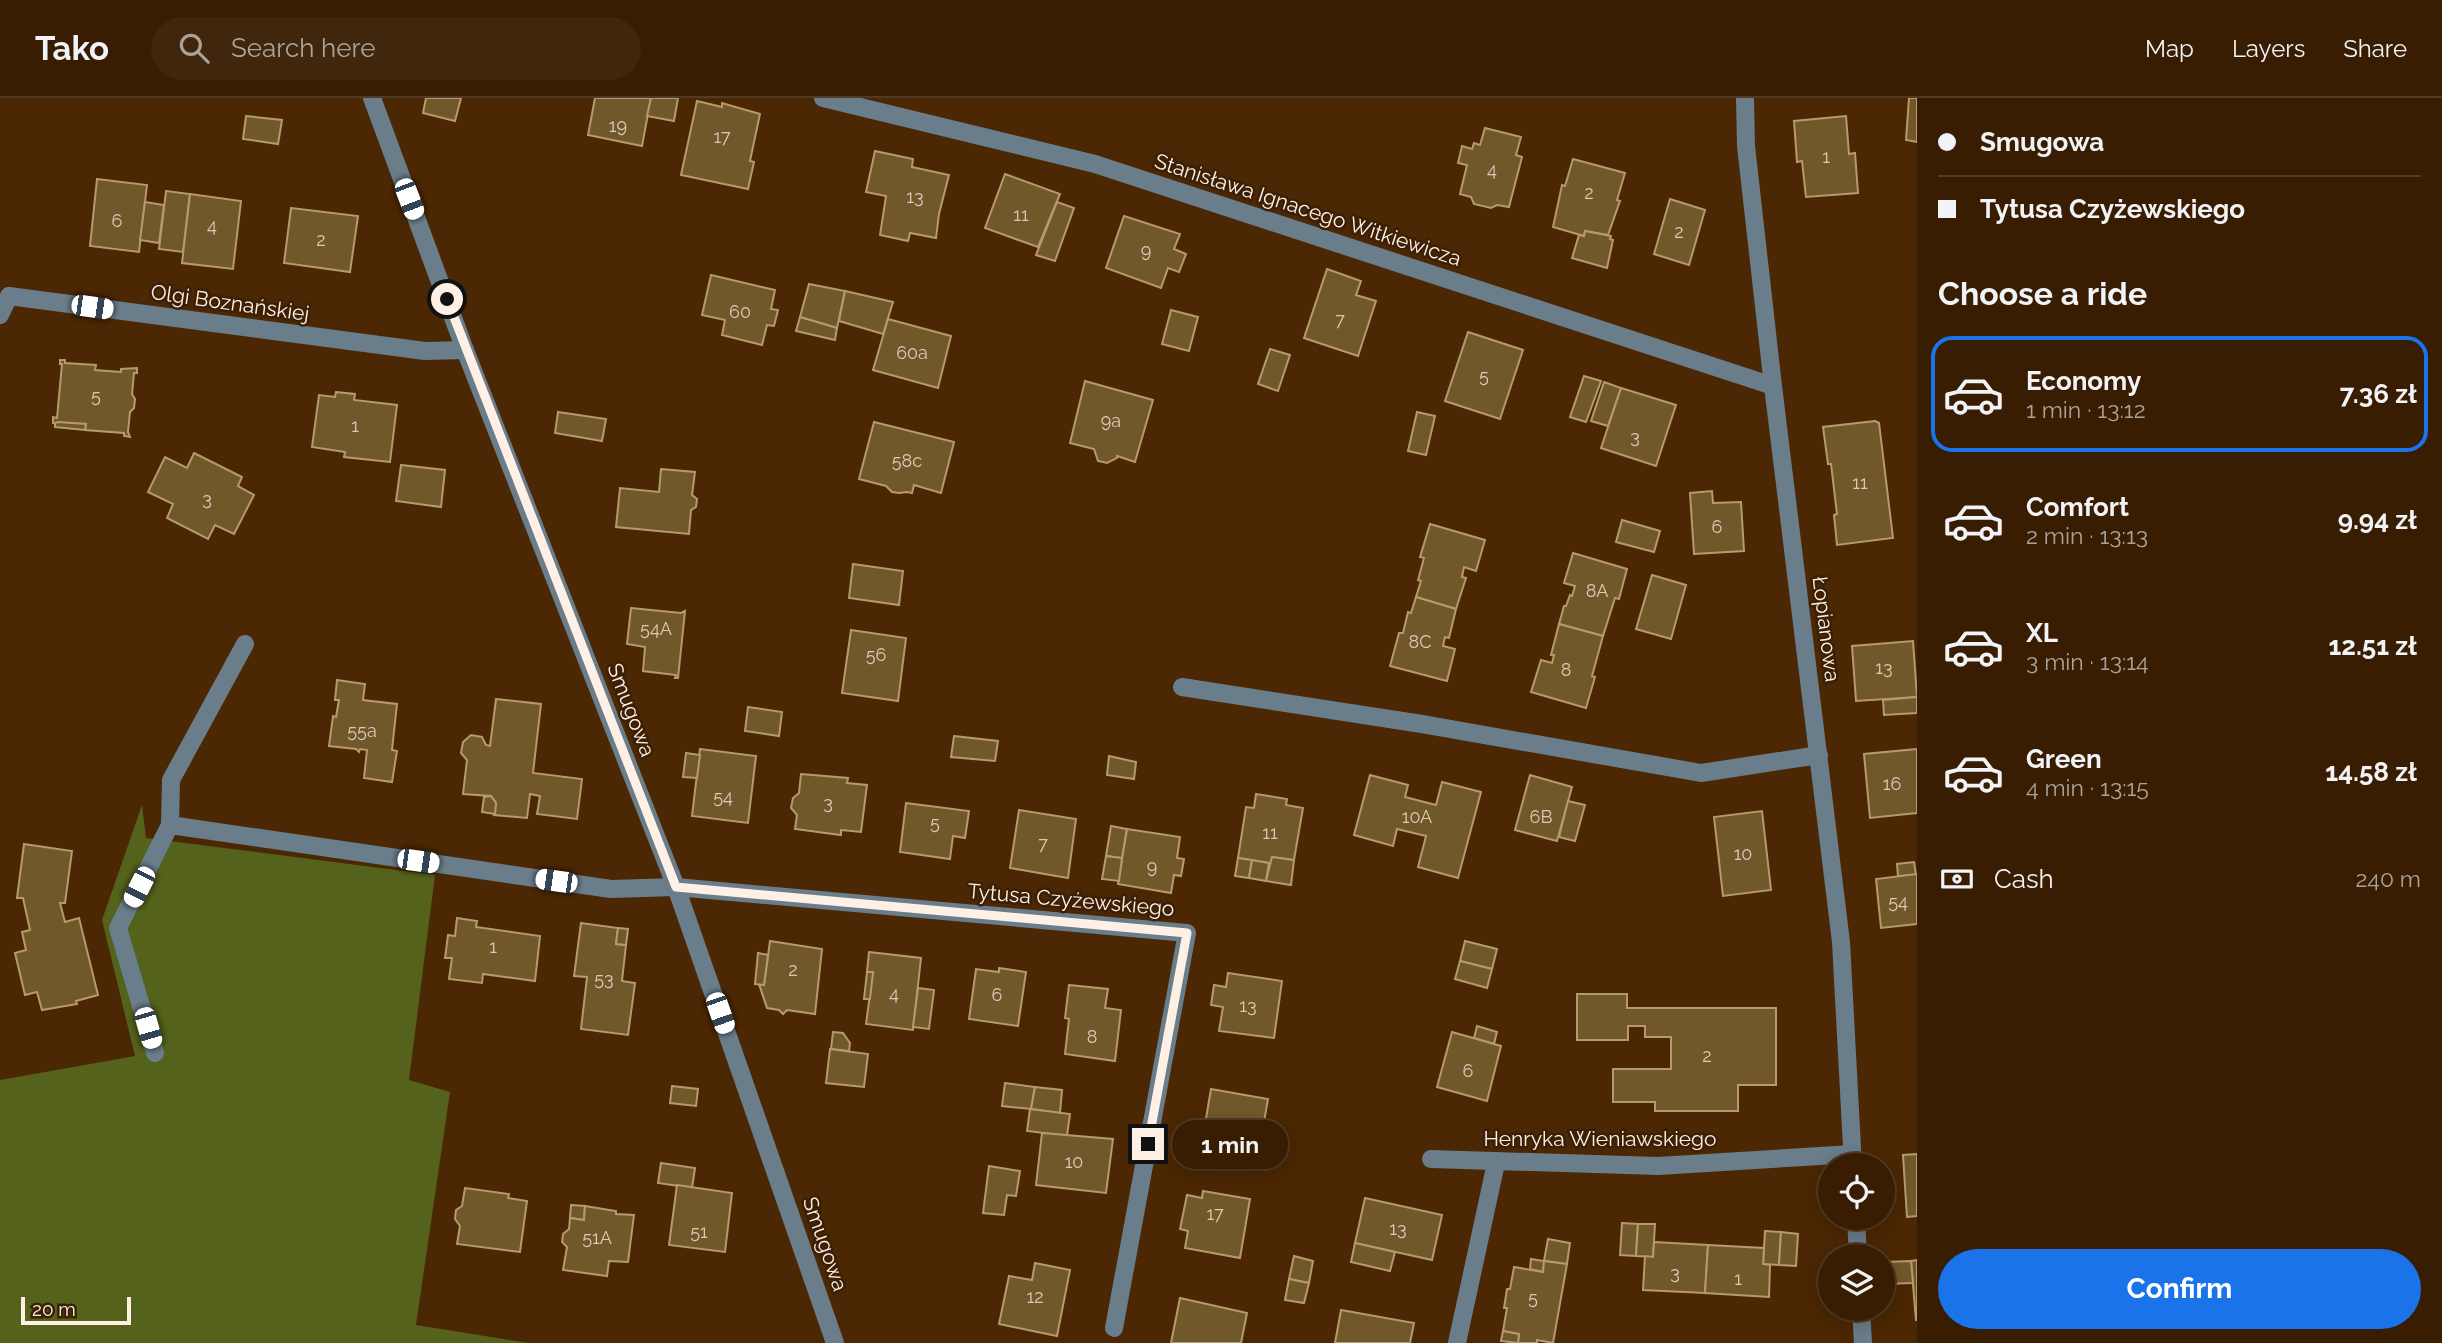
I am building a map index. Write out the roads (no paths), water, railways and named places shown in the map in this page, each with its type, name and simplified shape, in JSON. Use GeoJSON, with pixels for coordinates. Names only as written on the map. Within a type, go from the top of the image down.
{"type":"FeatureCollection","features":[{"type":"Feature","properties":{"kind":"street","name":"Smugowa"},"geometry":{"type":"LineString","coordinates":[[372,98],[466,350],[676,887],[835,1343]]}},
{"type":"Feature","properties":{"kind":"street","name":"Stanisława Ignacego Witkiewicza"},"geometry":{"type":"LineString","coordinates":[[823,98],[1096,164],[1773,386]]}},
{"type":"Feature","properties":{"kind":"street","name":"Łopianowa"},"geometry":{"type":"LineString","coordinates":[[1745,98],[1746,146],[1773,386],[1841,942],[1853,1153]]}},
{"type":"Feature","properties":{"kind":"street","name":"Olgi Boznańskiej"},"geometry":{"type":"LineString","coordinates":[[0,315],[9,296],[425,351],[466,350]]}},
{"type":"Feature","properties":{"kind":"street"},"geometry":{"type":"LineString","coordinates":[[155,1053],[118,928],[170,825],[171,780],[245,644]]}},
{"type":"Feature","properties":{"kind":"street"},"geometry":{"type":"LineString","coordinates":[[1182,687],[1422,724],[1702,773],[1819,755]]}},
{"type":"Feature","properties":{"kind":"street"},"geometry":{"type":"LineString","coordinates":[[170,825],[611,889],[676,887]]}},
{"type":"Feature","properties":{"kind":"street","name":"Tytusa Czyżewskiego"},"geometry":{"type":"LineString","coordinates":[[676,887],[1187,933],[1114,1328]]}},
{"type":"Feature","properties":{"kind":"street","name":"Henryka Wieniawskiego"},"geometry":{"type":"LineString","coordinates":[[1431,1159],[1658,1166],[1818,1161]]}},
{"type":"Feature","properties":{"kind":"street"},"geometry":{"type":"LineString","coordinates":[[1457,1343],[1496,1163]]}},
{"type":"Feature","properties":{"kind":"street"},"geometry":{"type":"LineString","coordinates":[[1862,1321],[1863,1343]]}}]}
